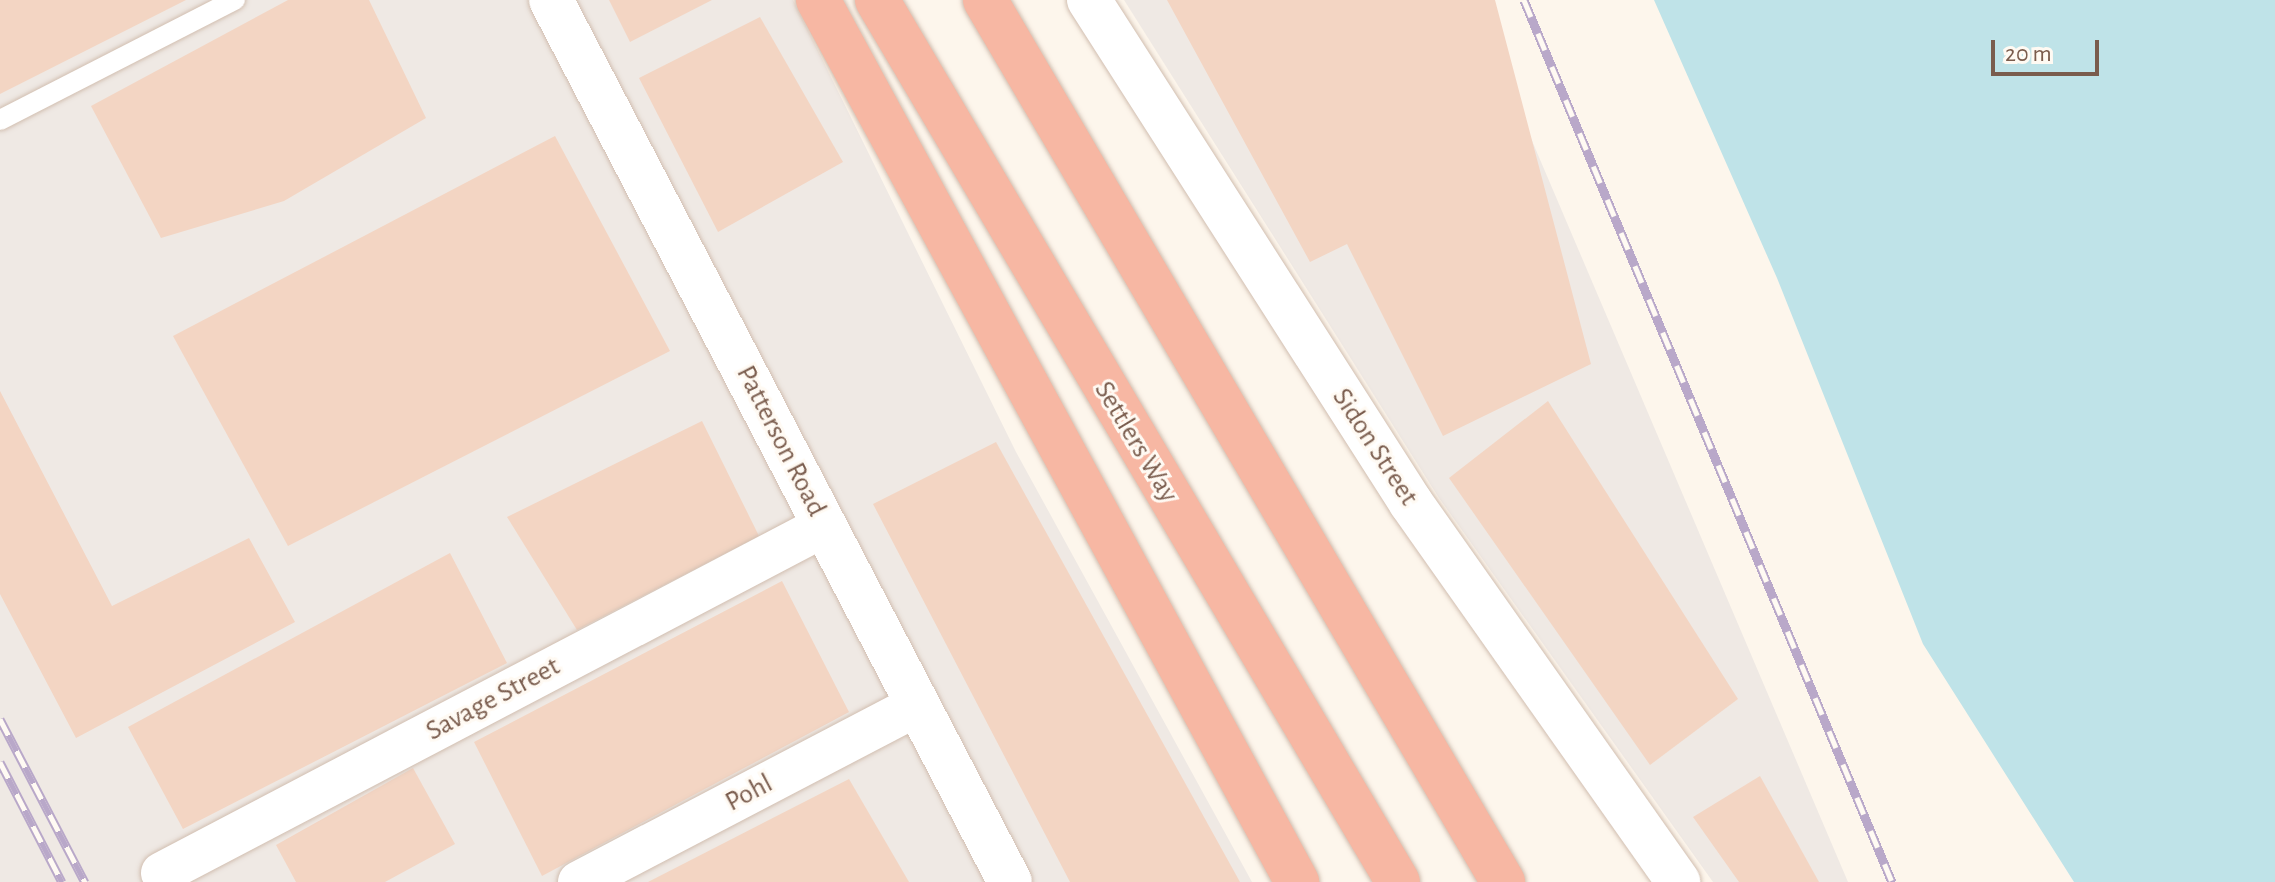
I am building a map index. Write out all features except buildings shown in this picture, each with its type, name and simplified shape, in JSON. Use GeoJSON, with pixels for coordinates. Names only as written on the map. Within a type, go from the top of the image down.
{"type":"FeatureCollection","features":[{"type":"Feature","properties":{"kind":"highway"},"geometry":{"type":"LineString","coordinates":[[818,0],[1297,882]]}},
{"type":"Feature","properties":{"kind":"highway","name":"Settlers Way"},"geometry":{"type":"LineString","coordinates":[[877,0],[1398,882]]}},
{"type":"Feature","properties":{"kind":"highway"},"geometry":{"type":"LineString","coordinates":[[985,0],[1503,882]]}},
{"type":"Feature","properties":{"kind":"street","name":"Patterson Road"},"geometry":{"type":"LineString","coordinates":[[551,0],[1010,882]]}},
{"type":"Feature","properties":{"kind":"street","name":"Sidon Street"},"geometry":{"type":"LineString","coordinates":[[1089,0],[1411,503],[1678,882]]}},
{"type":"Feature","properties":{"kind":"street","name":"Savage Street"},"geometry":{"type":"LineString","coordinates":[[162,873],[824,526]]}},
{"type":"Feature","properties":{"kind":"street","name":"Pohl"},"geometry":{"type":"LineString","coordinates":[[579,882],[918,705]]}},
{"type":"Feature","properties":{"kind":"lane"},"geometry":{"type":"LineString","coordinates":[[0,120],[235,0]]}},
{"type":"Feature","properties":{"kind":"shaded area"},"geometry":{"type":"Polygon","coordinates":[[[0,0],[793,0],[1016,452],[1252,882],[0,882],[0,0]]]}},
{"type":"Feature","properties":{"kind":"shaded area"},"geometry":{"type":"Polygon","coordinates":[[[1124,0],[1472,0],[1848,882],[1713,882],[1439,498],[1124,0]]]}},
{"type":"Feature","properties":{"kind":"water"},"geometry":{"type":"Polygon","coordinates":[[[1654,0],[2275,0],[2275,882],[2074,882],[1923,644],[1777,278],[1654,0]]]}},
{"type":"Feature","properties":{"kind":"railway"},"geometry":{"type":"LineString","coordinates":[[1524,0],[1892,882]]}},
{"type":"Feature","properties":{"kind":"railway"},"geometry":{"type":"LineString","coordinates":[[0,719],[85,882]]}},
{"type":"Feature","properties":{"kind":"railway"},"geometry":{"type":"LineString","coordinates":[[0,762],[62,882]]}}]}
